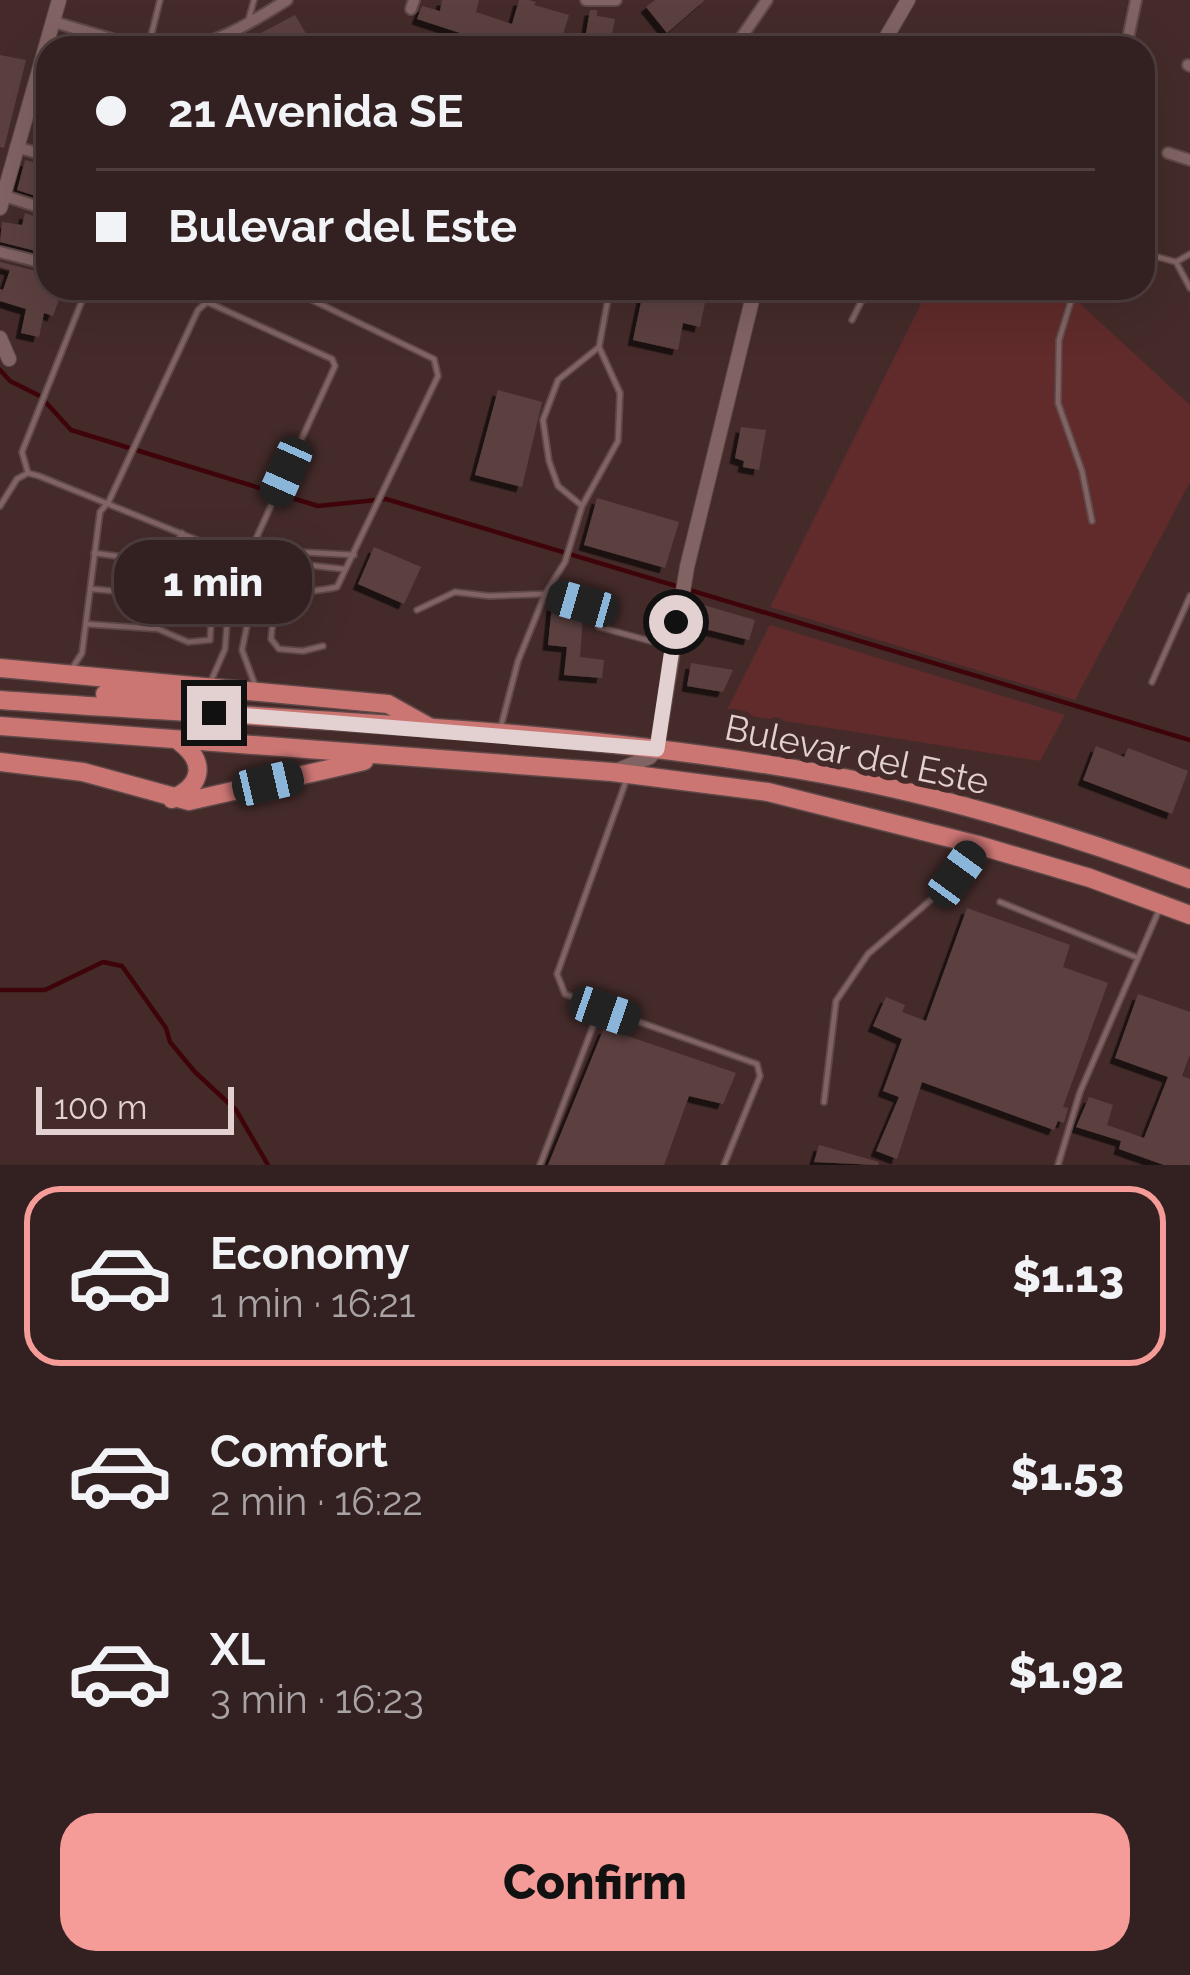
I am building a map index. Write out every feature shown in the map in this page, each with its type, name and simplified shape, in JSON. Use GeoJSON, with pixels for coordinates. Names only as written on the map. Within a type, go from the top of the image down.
{"type":"FeatureCollection","features":[{"type":"Feature","properties":{"kind":"highway"},"geometry":{"type":"LineString","coordinates":[[0,668],[388,704],[435,730]]}},
{"type":"Feature","properties":{"kind":"highway"},"geometry":{"type":"LineString","coordinates":[[47,703],[60,692],[183,698],[206,688]]}},
{"type":"Feature","properties":{"kind":"highway","name":"Bulevar del Este"},"geometry":{"type":"LineString","coordinates":[[6,700],[657,749],[824,775],[957,804],[1100,846],[1190,879]]}},
{"type":"Feature","properties":{"kind":"highway"},"geometry":{"type":"LineString","coordinates":[[137,738],[151,719],[317,722]]}},
{"type":"Feature","properties":{"kind":"highway","name":"Bulevar del Este"},"geometry":{"type":"LineString","coordinates":[[5,726],[621,773],[769,792],[978,845],[1090,878],[1190,915]]}},
{"type":"Feature","properties":{"kind":"highway"},"geometry":{"type":"LineString","coordinates":[[172,799],[187,792],[200,770],[194,752],[179,741]]}},
{"type":"Feature","properties":{"kind":"highway"},"geometry":{"type":"LineString","coordinates":[[0,762],[83,772],[189,801],[388,756]]}},
{"type":"Feature","properties":{"kind":"street"},"geometry":{"type":"LineString","coordinates":[[50,36],[59,0]]}},
{"type":"Feature","properties":{"kind":"street"},"geometry":{"type":"LineString","coordinates":[[217,36],[287,0]]}},
{"type":"Feature","properties":{"kind":"street"},"geometry":{"type":"LineString","coordinates":[[586,0],[616,0]]}},
{"type":"Feature","properties":{"kind":"street"},"geometry":{"type":"LineString","coordinates":[[742,36],[767,0]]}},
{"type":"Feature","properties":{"kind":"street"},"geometry":{"type":"LineString","coordinates":[[887,36],[908,0]]}},
{"type":"Feature","properties":{"kind":"street"},"geometry":{"type":"LineString","coordinates":[[1128,36],[1136,0]]}},
{"type":"Feature","properties":{"kind":"street"},"geometry":{"type":"LineString","coordinates":[[54,22],[103,36]]}},
{"type":"Feature","properties":{"kind":"street"},"geometry":{"type":"LineString","coordinates":[[36,83],[1,202],[36,207]]}},
{"type":"Feature","properties":{"kind":"street"},"geometry":{"type":"LineString","coordinates":[[32,96],[36,98]]}},
{"type":"Feature","properties":{"kind":"street"},"geometry":{"type":"LineString","coordinates":[[16,147],[36,153]]}},
{"type":"Feature","properties":{"kind":"street"},"geometry":{"type":"LineString","coordinates":[[1168,153],[1190,160]]}},
{"type":"Feature","properties":{"kind":"street"},"geometry":{"type":"LineString","coordinates":[[0,252],[36,262]]}},
{"type":"Feature","properties":{"kind":"street"},"geometry":{"type":"LineString","coordinates":[[621,773],[650,758],[657,749],[687,567],[752,300]]}},
{"type":"Feature","properties":{"kind":"lane"},"geometry":{"type":"LineString","coordinates":[[149,36],[160,0]]}},
{"type":"Feature","properties":{"kind":"lane"},"geometry":{"type":"LineString","coordinates":[[247,24],[254,0]]}},
{"type":"Feature","properties":{"kind":"lane"},"geometry":{"type":"LineString","coordinates":[[1155,256],[1176,262],[1190,254]]}},
{"type":"Feature","properties":{"kind":"lane"},"geometry":{"type":"LineString","coordinates":[[1176,262],[1190,288]]}},
{"type":"Feature","properties":{"kind":"lane"},"geometry":{"type":"LineString","coordinates":[[28,473],[22,452],[82,300]]}},
{"type":"Feature","properties":{"kind":"lane"},"geometry":{"type":"LineString","coordinates":[[312,300],[434,358],[438,368],[337,587],[286,594],[273,618],[271,639],[279,649],[303,651],[323,646]]}},
{"type":"Feature","properties":{"kind":"lane"},"geometry":{"type":"LineString","coordinates":[[498,736],[518,661],[545,594],[565,562],[582,506],[618,441],[620,393],[599,347],[608,300]]}},
{"type":"Feature","properties":{"kind":"lane"},"geometry":{"type":"LineString","coordinates":[[852,320],[862,300]]}},
{"type":"Feature","properties":{"kind":"lane"},"geometry":{"type":"LineString","coordinates":[[1071,300],[1059,340],[1058,403],[1082,471],[1092,521]]}},
{"type":"Feature","properties":{"kind":"lane"},"geometry":{"type":"LineString","coordinates":[[68,674],[82,653],[100,512],[198,310],[207,302],[332,359],[334,366],[254,543]]}},
{"type":"Feature","properties":{"kind":"lane"},"geometry":{"type":"LineString","coordinates":[[582,506],[558,486],[542,420],[558,380],[599,347]]}},
{"type":"Feature","properties":{"kind":"lane"},"geometry":{"type":"LineString","coordinates":[[0,506],[17,479],[28,473],[109,501],[229,553]]}},
{"type":"Feature","properties":{"kind":"lane"},"geometry":{"type":"LineString","coordinates":[[158,628],[154,610],[182,533]]}},
{"type":"Feature","properties":{"kind":"lane"},"geometry":{"type":"LineString","coordinates":[[206,688],[225,649],[229,553],[236,544],[354,555]]}},
{"type":"Feature","properties":{"kind":"lane"},"geometry":{"type":"LineString","coordinates":[[263,550],[265,568]]}},
{"type":"Feature","properties":{"kind":"lane"},"geometry":{"type":"LineString","coordinates":[[86,624],[158,628],[188,642],[210,640],[213,626],[214,576],[168,563],[93,553]]}},
{"type":"Feature","properties":{"kind":"lane"},"geometry":{"type":"LineString","coordinates":[[259,690],[242,650],[257,577],[265,568],[298,564],[344,569]]}},
{"type":"Feature","properties":{"kind":"lane"},"geometry":{"type":"LineString","coordinates":[[231,571],[240,578],[257,577]]}},
{"type":"Feature","properties":{"kind":"lane"},"geometry":{"type":"LineString","coordinates":[[89,588],[158,595]]}},
{"type":"Feature","properties":{"kind":"lane"},"geometry":{"type":"LineString","coordinates":[[417,610],[455,592],[545,594],[582,604],[598,626],[672,647]]}},
{"type":"Feature","properties":{"kind":"lane"},"geometry":{"type":"LineString","coordinates":[[1152,682],[1190,596]]}},
{"type":"Feature","properties":{"kind":"lane"},"geometry":{"type":"LineString","coordinates":[[621,773],[557,974],[565,994],[757,1064],[760,1076],[724,1165]]}},
{"type":"Feature","properties":{"kind":"lane"},"geometry":{"type":"LineString","coordinates":[[824,1102],[836,1001],[868,953],[947,886],[978,845]]}},
{"type":"Feature","properties":{"kind":"lane"},"geometry":{"type":"LineString","coordinates":[[1000,902],[1138,958]]}},
{"type":"Feature","properties":{"kind":"lane"},"geometry":{"type":"LineString","coordinates":[[1058,1165],[1080,1092],[1162,904]]}},
{"type":"Feature","properties":{"kind":"lane"},"geometry":{"type":"LineString","coordinates":[[540,1165],[600,1008]]}},
{"type":"Feature","properties":{"kind":"shaded area"},"geometry":{"type":"Polygon","coordinates":[[[923,300],[1076,300],[1190,405],[1190,482],[1075,700],[770,607],[923,300]]]}},
{"type":"Feature","properties":{"kind":"shaded area"},"geometry":{"type":"Polygon","coordinates":[[[770,625],[1065,715],[1040,761],[726,712],[770,625]]]}},
{"type":"Feature","properties":{"kind":"building"},"geometry":{"type":"Polygon","coordinates":[[[442,0],[479,0],[476,12],[512,24],[519,0],[529,0],[569,15],[563,34],[572,36],[469,36],[417,19],[422,6],[440,11],[442,0]]]}},
{"type":"Feature","properties":{"kind":"building"},"geometry":{"type":"Polygon","coordinates":[[[655,0],[705,0],[667,33],[646,7],[655,0]]]}},
{"type":"Feature","properties":{"kind":"building"},"geometry":{"type":"Polygon","coordinates":[[[590,10],[615,19],[611,36],[586,36],[590,10]]]}},
{"type":"Feature","properties":{"kind":"building"},"geometry":{"type":"Polygon","coordinates":[[[295,15],[307,36],[256,36],[295,15]]]}},
{"type":"Feature","properties":{"kind":"building"},"geometry":{"type":"Polygon","coordinates":[[[0,55],[26,60],[4,148],[0,147],[0,55]]]}},
{"type":"Feature","properties":{"kind":"building"},"geometry":{"type":"Polygon","coordinates":[[[25,160],[36,163],[36,196],[17,190],[25,160]]]}},
{"type":"Feature","properties":{"kind":"building"},"geometry":{"type":"Polygon","coordinates":[[[25,213],[36,217],[36,251],[0,242],[2,222],[22,225],[25,213]]]}},
{"type":"Feature","properties":{"kind":"building"},"geometry":{"type":"Polygon","coordinates":[[[0,262],[36,271],[36,300],[59,300],[53,316],[44,313],[39,337],[21,333],[26,309],[0,301],[0,289],[10,270],[0,267],[0,262]]]}},
{"type":"Feature","properties":{"kind":"building"},"geometry":{"type":"Polygon","coordinates":[[[641,300],[706,300],[700,327],[683,323],[678,350],[633,340],[641,300]]]}},
{"type":"Feature","properties":{"kind":"building"},"geometry":{"type":"Polygon","coordinates":[[[498,390],[542,402],[522,487],[475,475],[498,390]]]}},
{"type":"Feature","properties":{"kind":"building"},"geometry":{"type":"Polygon","coordinates":[[[741,427],[766,430],[759,470],[743,467],[744,461],[735,458],[741,427]]]}},
{"type":"Feature","properties":{"kind":"building"},"geometry":{"type":"Polygon","coordinates":[[[597,498],[679,522],[665,568],[584,545],[597,498]]]}},
{"type":"Feature","properties":{"kind":"building"},"geometry":{"type":"Polygon","coordinates":[[[374,547],[421,567],[404,604],[358,584],[374,547]]]}},
{"type":"Feature","properties":{"kind":"building"},"geometry":{"type":"Polygon","coordinates":[[[700,604],[755,620],[749,640],[693,626],[700,604]]]}},
{"type":"Feature","properties":{"kind":"building"},"geometry":{"type":"Polygon","coordinates":[[[552,605],[578,610],[583,616],[580,657],[604,660],[602,678],[564,675],[567,647],[548,645],[552,605]]]}},
{"type":"Feature","properties":{"kind":"building"},"geometry":{"type":"Polygon","coordinates":[[[691,663],[733,670],[723,692],[687,686],[691,663]]]}},
{"type":"Feature","properties":{"kind":"building"},"geometry":{"type":"Polygon","coordinates":[[[1096,746],[1124,757],[1128,748],[1188,771],[1172,814],[1083,780],[1096,746]]]}},
{"type":"Feature","properties":{"kind":"building"},"geometry":{"type":"Polygon","coordinates":[[[967,908],[1070,945],[1063,967],[1108,983],[1063,1107],[1068,1108],[1064,1123],[1058,1121],[1054,1130],[922,1082],[897,1159],[876,1151],[899,1097],[883,1091],[902,1039],[873,1026],[886,997],[905,1005],[902,1012],[926,1021],[967,908]]]}},
{"type":"Feature","properties":{"kind":"building"},"geometry":{"type":"Polygon","coordinates":[[[1138,994],[1190,1012],[1190,1054],[1182,1076],[1190,1079],[1190,1165],[1164,1165],[1119,1149],[1121,1141],[1076,1127],[1089,1097],[1113,1105],[1107,1125],[1144,1138],[1168,1077],[1115,1058],[1138,994]]]}},
{"type":"Feature","properties":{"kind":"building"},"geometry":{"type":"Polygon","coordinates":[[[604,1028],[736,1073],[723,1104],[689,1096],[664,1165],[548,1165],[604,1028]]]}},
{"type":"Feature","properties":{"kind":"building"},"geometry":{"type":"Polygon","coordinates":[[[819,1145],[879,1162],[814,1162],[819,1145]]]}},
{"type":"Feature","properties":{"kind":"waterway"},"geometry":{"type":"LineString","coordinates":[[0,370],[10,381],[40,396],[71,430],[318,506],[386,499],[1190,740]]}},
{"type":"Feature","properties":{"kind":"waterway"},"geometry":{"type":"LineString","coordinates":[[0,990],[45,990],[103,962],[122,966],[166,1028],[170,1042],[236,1110],[268,1165]]}},
{"type":"Feature","properties":{"kind":"route"},"geometry":{"type":"LineString","coordinates":[[214,713],[657,749],[676,622]]}}]}
